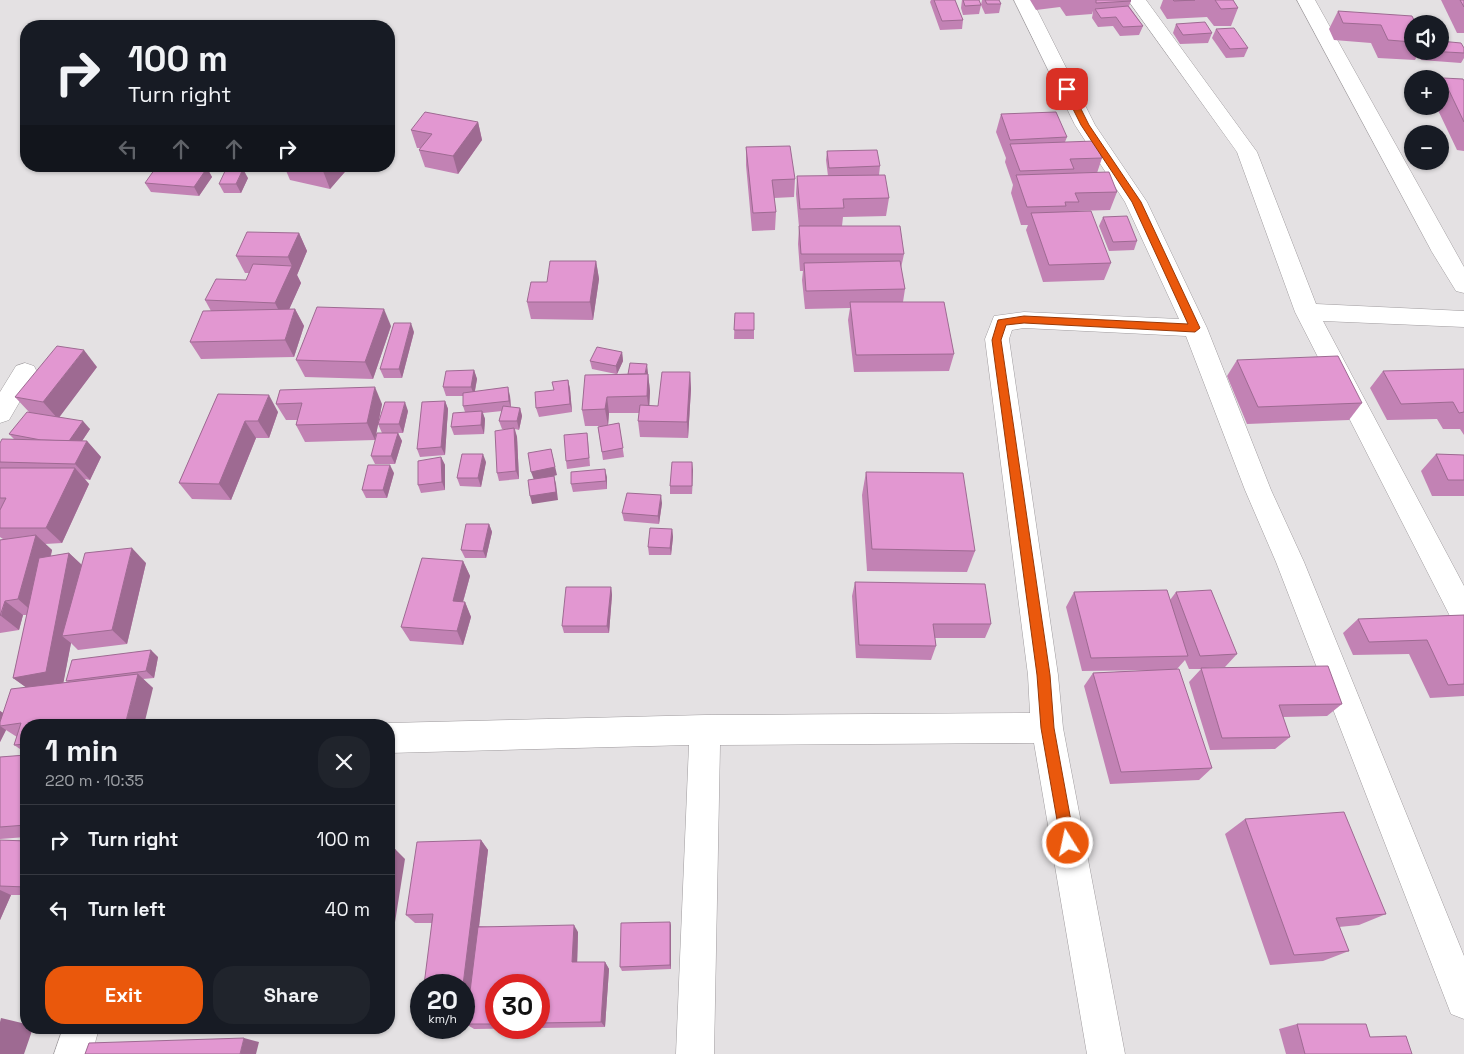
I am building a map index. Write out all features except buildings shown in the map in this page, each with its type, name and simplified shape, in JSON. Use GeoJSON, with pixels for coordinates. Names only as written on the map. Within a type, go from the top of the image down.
{"type":"FeatureCollection","features":[{"type":"Feature","properties":{"kind":"street"},"geometry":{"type":"LineString","coordinates":[[1023,0],[1085,125],[1136,202],[1195,328],[1258,490],[1290,562],[1464,1001]]}},
{"type":"Feature","properties":{"kind":"street"},"geometry":{"type":"LineString","coordinates":[[1137,0],[1158,26],[1247,152],[1307,312],[1464,615]]}},
{"type":"Feature","properties":{"kind":"street"},"geometry":{"type":"LineString","coordinates":[[1306,0],[1443,252],[1464,285]]}},
{"type":"Feature","properties":{"kind":"street"},"geometry":{"type":"LineString","coordinates":[[1307,312],[1464,319]]}},
{"type":"Feature","properties":{"kind":"street"},"geometry":{"type":"LineString","coordinates":[[1106,1054],[1047,728],[1043,675],[996,340],[1002,322],[1034,320],[1195,328]]}},
{"type":"Feature","properties":{"kind":"street"},"geometry":{"type":"LineString","coordinates":[[0,413],[25,372]]}},
{"type":"Feature","properties":{"kind":"street"},"geometry":{"type":"LineString","coordinates":[[395,738],[705,730],[1047,728]]}},
{"type":"Feature","properties":{"kind":"street"},"geometry":{"type":"LineString","coordinates":[[695,1054],[705,730]]}},
{"type":"Feature","properties":{"kind":"street"},"geometry":{"type":"LineString","coordinates":[[73,1054],[79,1034]]}},
{"type":"Feature","properties":{"kind":"route"},"geometry":{"type":"LineString","coordinates":[[1067,89],[1085,125],[1136,202],[1195,328],[1024,320],[1002,322],[996,340],[1043,675],[1047,728],[1068,843]]}}]}
